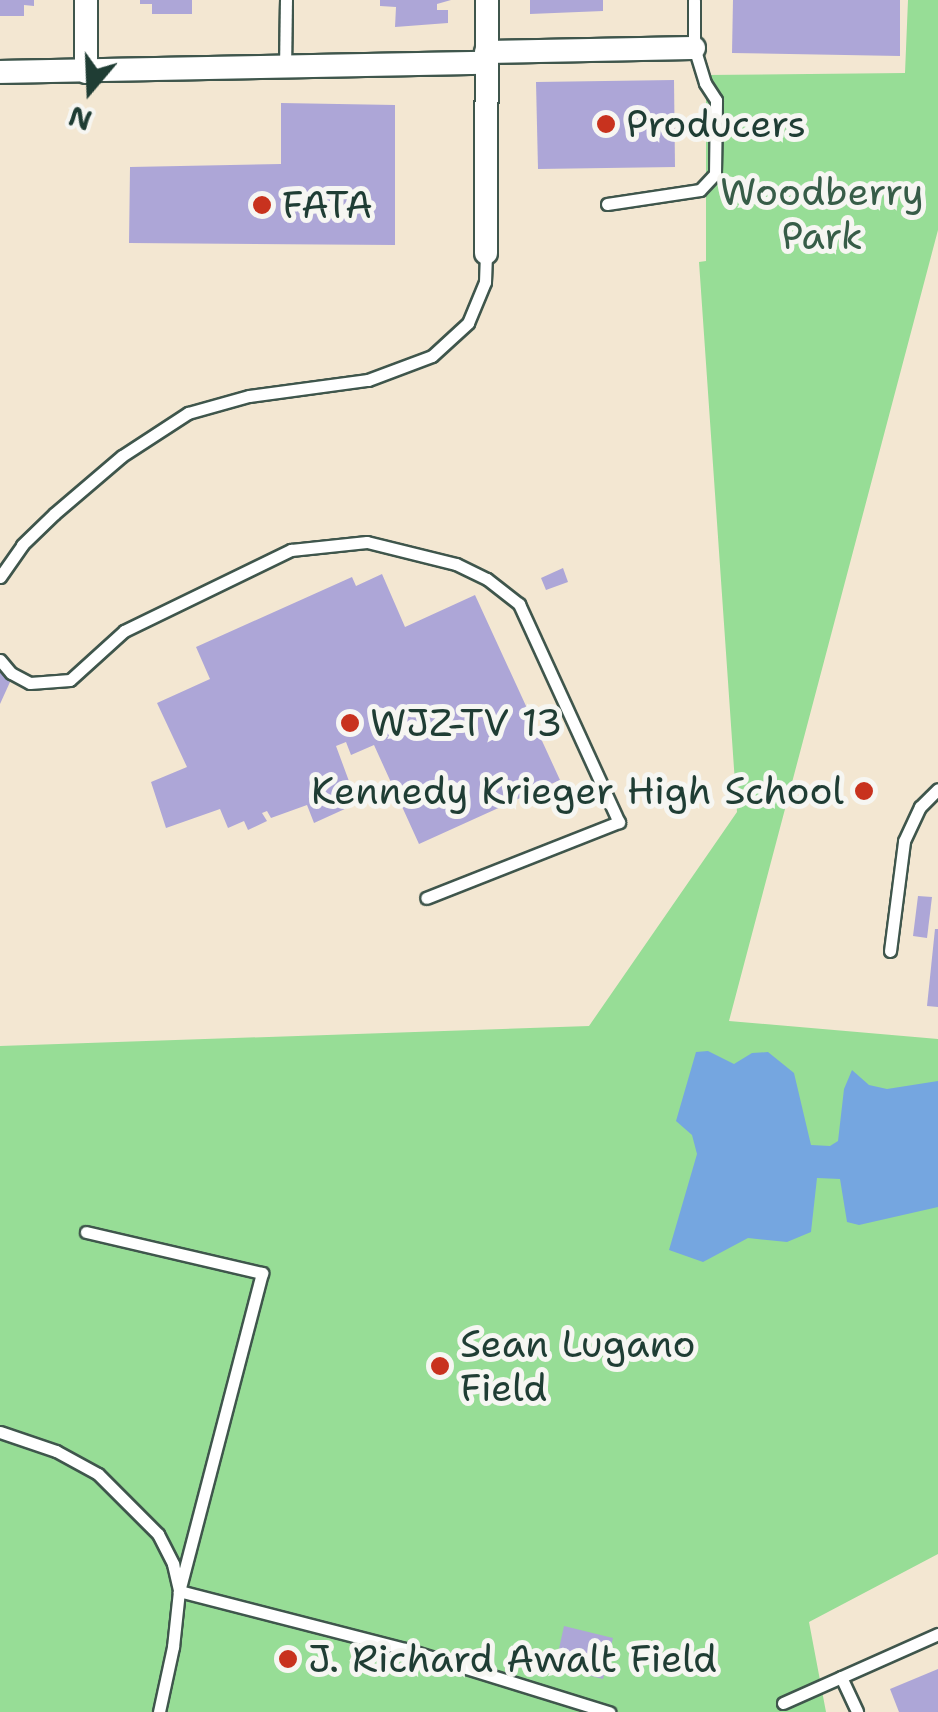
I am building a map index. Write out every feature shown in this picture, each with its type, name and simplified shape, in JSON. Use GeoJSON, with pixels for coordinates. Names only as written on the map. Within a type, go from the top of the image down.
{"type":"FeatureCollection","features":[{"type":"Feature","properties":{"kind":"street"},"geometry":{"type":"LineString","coordinates":[[86,0],[86,72]]}},
{"type":"Feature","properties":{"kind":"street"},"geometry":{"type":"LineString","coordinates":[[486,253],[487,0]]}},
{"type":"Feature","properties":{"kind":"street"},"geometry":{"type":"LineString","coordinates":[[0,72],[286,70],[694,48]]}},
{"type":"Feature","properties":{"kind":"lane"},"geometry":{"type":"LineString","coordinates":[[286,0],[286,70]]}},
{"type":"Feature","properties":{"kind":"lane"},"geometry":{"type":"LineString","coordinates":[[607,204],[700,190],[716,174],[716,100],[704,83],[694,48],[694,0]]}},
{"type":"Feature","properties":{"kind":"lane"},"geometry":{"type":"LineString","coordinates":[[0,577],[22,546],[54,514],[122,456],[188,413],[249,396],[368,380],[432,356],[468,324],[485,282],[486,253]]}},
{"type":"Feature","properties":{"kind":"lane"},"geometry":{"type":"LineString","coordinates":[[0,660],[11,673],[30,683],[70,680],[124,632],[291,550],[367,542],[456,564],[486,580],[519,604],[619,822],[426,898]]}},
{"type":"Feature","properties":{"kind":"lane"},"geometry":{"type":"LineString","coordinates":[[890,951],[904,841],[920,807],[938,789]]}},
{"type":"Feature","properties":{"kind":"lane"},"geometry":{"type":"LineString","coordinates":[[86,1232],[262,1273],[179,1591],[173,1647],[158,1712]]}},
{"type":"Feature","properties":{"kind":"lane"},"geometry":{"type":"LineString","coordinates":[[0,1432],[56,1451],[98,1474],[158,1534],[174,1564],[179,1591]]}},
{"type":"Feature","properties":{"kind":"lane"},"geometry":{"type":"LineString","coordinates":[[179,1591],[405,1649],[609,1712]]}},
{"type":"Feature","properties":{"kind":"lane"},"geometry":{"type":"LineString","coordinates":[[783,1702],[938,1634]]}},
{"type":"Feature","properties":{"kind":"lane"},"geometry":{"type":"LineString","coordinates":[[841,1676],[857,1712]]}},
{"type":"Feature","properties":{"kind":"green space","name":"Woodberry Park"},"geometry":{"type":"Polygon","coordinates":[[[908,0],[938,0],[938,230],[729,1021],[938,1039],[938,1554],[809,1622],[826,1712],[0,1712],[0,1046],[589,1026],[737,812],[699,262],[706,261],[706,75],[905,73],[908,0]]]}},
{"type":"Feature","properties":{"kind":"water"},"geometry":{"type":"Polygon","coordinates":[[[708,1051],[734,1064],[752,1053],[768,1052],[794,1073],[811,1145],[830,1146],[838,1141],[844,1089],[852,1070],[869,1085],[887,1089],[938,1081],[938,1207],[859,1225],[847,1222],[840,1179],[817,1178],[811,1232],[787,1242],[748,1238],[703,1262],[669,1250],[697,1154],[692,1135],[676,1121],[696,1052],[708,1051]]]}},
{"type":"Feature","properties":{"kind":"building"},"geometry":{"type":"Polygon","coordinates":[[[0,0],[34,0],[34,6],[24,5],[24,16],[0,16],[0,0]]]}},
{"type":"Feature","properties":{"kind":"building"},"geometry":{"type":"Polygon","coordinates":[[[140,0],[192,0],[192,14],[152,14],[152,4],[140,4],[140,0]]]}},
{"type":"Feature","properties":{"kind":"building"},"geometry":{"type":"Polygon","coordinates":[[[380,0],[451,0],[437,4],[437,10],[448,10],[448,23],[395,27],[396,7],[380,6],[380,0]]]}},
{"type":"Feature","properties":{"kind":"building"},"geometry":{"type":"Polygon","coordinates":[[[530,0],[603,0],[603,11],[530,14],[530,0]]]}},
{"type":"Feature","properties":{"kind":"building"},"geometry":{"type":"Polygon","coordinates":[[[733,0],[900,0],[900,56],[732,53],[733,0]]]}},
{"type":"Feature","properties":{"kind":"building","name":"Producers"},"geometry":{"type":"Polygon","coordinates":[[[674,80],[675,167],[538,169],[536,82],[674,80]]]}},
{"type":"Feature","properties":{"kind":"building","name":"FATA"},"geometry":{"type":"Polygon","coordinates":[[[281,103],[395,105],[395,245],[129,243],[130,167],[281,164],[281,103]]]}},
{"type":"Feature","properties":{"kind":"building"},"geometry":{"type":"Polygon","coordinates":[[[563,568],[568,582],[546,590],[541,578],[563,568]]]}},
{"type":"Feature","properties":{"kind":"building","name":"WJZ-TV 13"},"geometry":{"type":"Polygon","coordinates":[[[382,574],[405,627],[475,595],[560,780],[419,844],[374,745],[351,755],[346,742],[336,746],[353,792],[363,788],[367,797],[358,803],[314,823],[307,805],[271,818],[267,811],[262,813],[267,821],[248,830],[244,821],[228,828],[220,809],[166,828],[151,782],[187,767],[157,703],[210,679],[196,647],[352,577],[356,586],[382,574]]]}},
{"type":"Feature","properties":{"kind":"building"},"geometry":{"type":"Polygon","coordinates":[[[16,668],[15,671],[0,704],[0,669],[16,668]]]}},
{"type":"Feature","properties":{"kind":"building"},"geometry":{"type":"Polygon","coordinates":[[[918,896],[932,897],[927,938],[913,936],[918,896]]]}},
{"type":"Feature","properties":{"kind":"building"},"geometry":{"type":"Polygon","coordinates":[[[938,929],[938,1007],[927,1006],[938,929]]]}},
{"type":"Feature","properties":{"kind":"building"},"geometry":{"type":"Polygon","coordinates":[[[564,1626],[613,1638],[603,1679],[555,1667],[564,1626]]]}},
{"type":"Feature","properties":{"kind":"building"},"geometry":{"type":"Polygon","coordinates":[[[938,1669],[938,1712],[899,1712],[890,1689],[938,1669]]]}},
{"type":"Feature","properties":{"kind":"place","name":"Producers"},"geometry":{"type":"Point","coordinates":[606,124]}},
{"type":"Feature","properties":{"kind":"place","name":"FATA"},"geometry":{"type":"Point","coordinates":[262,205]}},
{"type":"Feature","properties":{"kind":"place","name":"WJZ-TV 13"},"geometry":{"type":"Point","coordinates":[350,723]}},
{"type":"Feature","properties":{"kind":"place","name":"Kennedy Krieger High School"},"geometry":{"type":"Point","coordinates":[864,791]}},
{"type":"Feature","properties":{"kind":"place","name":"Sean Lugano Field"},"geometry":{"type":"Point","coordinates":[440,1366]}},
{"type":"Feature","properties":{"kind":"place","name":"J. Richard Awalt Field"},"geometry":{"type":"Point","coordinates":[288,1659]}}]}
